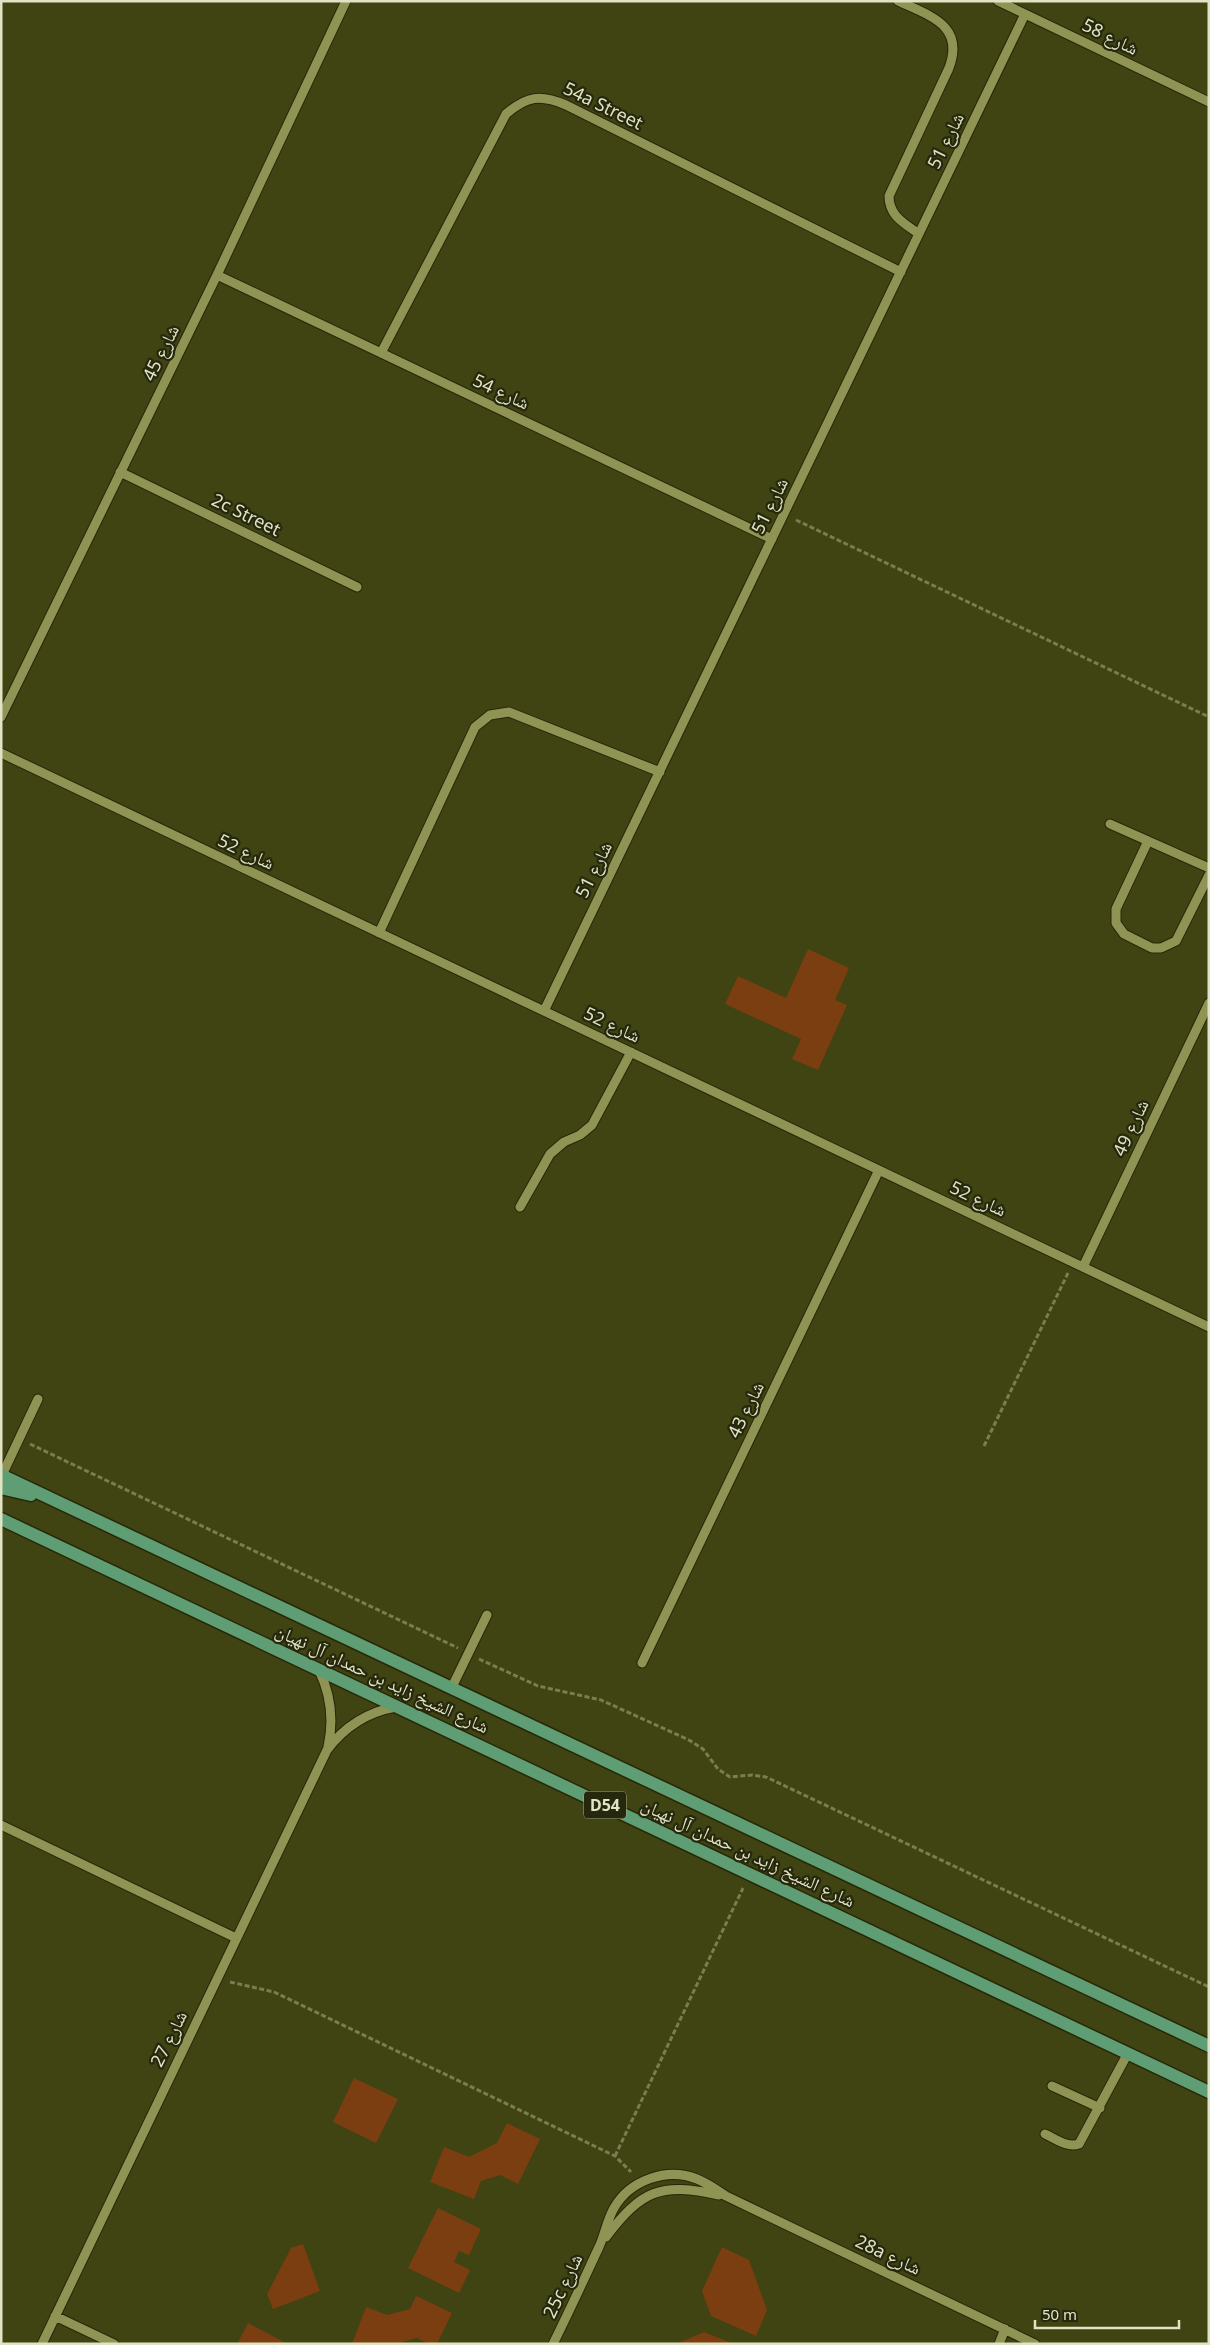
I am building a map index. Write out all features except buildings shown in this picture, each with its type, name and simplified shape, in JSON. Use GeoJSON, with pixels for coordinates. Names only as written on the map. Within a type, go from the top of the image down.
{"type":"FeatureCollection","features":[{"type":"Feature","properties":{"kind":"main road","name":"شارع الشيخ زايد بن حمدان آل نهيان"},"geometry":{"type":"LineString","coordinates":[[2,1479],[46,1497],[452,1687],[1209,2046]]}},
{"type":"Feature","properties":{"kind":"main road","name":"شارع الشيخ زايد بن حمدان آل نهيان"},"geometry":{"type":"LineString","coordinates":[[1,1519],[1209,2092]]}},
{"type":"Feature","properties":{"kind":"street","name":"شارع 45"},"geometry":{"type":"LineString","coordinates":[[1,717],[216,275],[346,1]]}},
{"type":"Feature","properties":{"kind":"street"},"geometry":{"type":"LineString","coordinates":[[898,1],[941,22],[949,31],[954,44],[954,56],[949,68],[889,196],[889,205],[893,213],[919,234]]}},
{"type":"Feature","properties":{"kind":"street","name":"شارع 58"},"geometry":{"type":"LineString","coordinates":[[998,1],[1209,102]]}},
{"type":"Feature","properties":{"kind":"street","name":"شارع 51"},"geometry":{"type":"LineString","coordinates":[[544,1011],[1025,14]]}},
{"type":"Feature","properties":{"kind":"street","name":"54a Street"},"geometry":{"type":"LineString","coordinates":[[381,353],[506,114],[518,103],[534,98],[551,98],[566,105],[901,272]]}},
{"type":"Feature","properties":{"kind":"street","name":"شارع 54"},"geometry":{"type":"LineString","coordinates":[[216,275],[772,539]]}},
{"type":"Feature","properties":{"kind":"street","name":"2c Street"},"geometry":{"type":"LineString","coordinates":[[120,472],[357,588]]}},
{"type":"Feature","properties":{"kind":"street"},"geometry":{"type":"LineString","coordinates":[[379,933],[475,727],[490,715],[509,712],[660,772]]}},
{"type":"Feature","properties":{"kind":"street","name":"شارع 52"},"geometry":{"type":"LineString","coordinates":[[1,753],[1209,1327]]}},
{"type":"Feature","properties":{"kind":"street"},"geometry":{"type":"LineString","coordinates":[[1110,824],[1209,868]]}},
{"type":"Feature","properties":{"kind":"street"},"geometry":{"type":"LineString","coordinates":[[1148,841],[1116,909],[1116,923],[1119,930],[1130,938],[1152,948],[1161,948],[1176,941],[1209,875]]}},
{"type":"Feature","properties":{"kind":"street","name":"شارع 49"},"geometry":{"type":"LineString","coordinates":[[1083,1267],[1209,1003]]}},
{"type":"Feature","properties":{"kind":"street"},"geometry":{"type":"LineString","coordinates":[[520,1207],[550,1154],[564,1142],[580,1136],[592,1125],[631,1052]]}},
{"type":"Feature","properties":{"kind":"street","name":"شارع 43"},"geometry":{"type":"LineString","coordinates":[[642,1663],[879,1170]]}},
{"type":"Feature","properties":{"kind":"street"},"geometry":{"type":"LineString","coordinates":[[2,1479],[38,1399]]}},
{"type":"Feature","properties":{"kind":"street"},"geometry":{"type":"LineString","coordinates":[[452,1687],[487,1615]]}},
{"type":"Feature","properties":{"kind":"street","name":"شارع 27"},"geometry":{"type":"LineString","coordinates":[[318,1668],[324,1681],[331,1708],[331,1729],[327,1750]]}},
{"type":"Feature","properties":{"kind":"street","name":"شارع 27"},"geometry":{"type":"LineString","coordinates":[[42,2344],[327,1750],[336,1738],[358,1720],[384,1709],[398,1706]]}},
{"type":"Feature","properties":{"kind":"street"},"geometry":{"type":"LineString","coordinates":[[1,1825],[236,1938]]}},
{"type":"Feature","properties":{"kind":"street"},"geometry":{"type":"LineString","coordinates":[[1045,2134],[1066,2144],[1073,2146],[1079,2144],[1128,2053]]}},
{"type":"Feature","properties":{"kind":"street"},"geometry":{"type":"LineString","coordinates":[[1052,2086],[1100,2108]]}},
{"type":"Feature","properties":{"kind":"street","name":"28a شارع"},"geometry":{"type":"LineString","coordinates":[[659,2175],[673,2174],[696,2178],[726,2196],[1004,2329],[1025,2342],[1035,2344]]}},
{"type":"Feature","properties":{"kind":"street","name":"25c شارع"},"geometry":{"type":"LineString","coordinates":[[554,2344],[601,2243],[614,2207],[630,2189],[659,2175]]}},
{"type":"Feature","properties":{"kind":"street","name":"28a شارع"},"geometry":{"type":"LineString","coordinates":[[662,2190],[688,2188],[726,2196]]}},
{"type":"Feature","properties":{"kind":"street","name":"25c شارع"},"geometry":{"type":"LineString","coordinates":[[601,2243],[630,2208],[651,2194],[662,2190]]}},
{"type":"Feature","properties":{"kind":"street"},"geometry":{"type":"LineString","coordinates":[[55,2316],[114,2344]]}},
{"type":"Feature","properties":{"kind":"street"},"geometry":{"type":"LineString","coordinates":[[999,2344],[1004,2329]]}},
{"type":"Feature","properties":{"kind":"path"},"geometry":{"type":"LineString","coordinates":[[784,514],[1209,717]]}},
{"type":"Feature","properties":{"kind":"path"},"geometry":{"type":"LineString","coordinates":[[984,1446],[1073,1262]]}},
{"type":"Feature","properties":{"kind":"path"},"geometry":{"type":"LineString","coordinates":[[19,1440],[538,1686],[589,1696],[613,1704],[697,1744],[709,1755],[724,1774],[730,1777],[752,1775],[766,1777],[1209,1987]]}},
{"type":"Feature","properties":{"kind":"path"},"geometry":{"type":"LineString","coordinates":[[615,2156],[750,1874]]}},
{"type":"Feature","properties":{"kind":"path"},"geometry":{"type":"LineString","coordinates":[[215,1982],[244,1984],[274,1992],[615,2156],[640,2183]]}}]}
